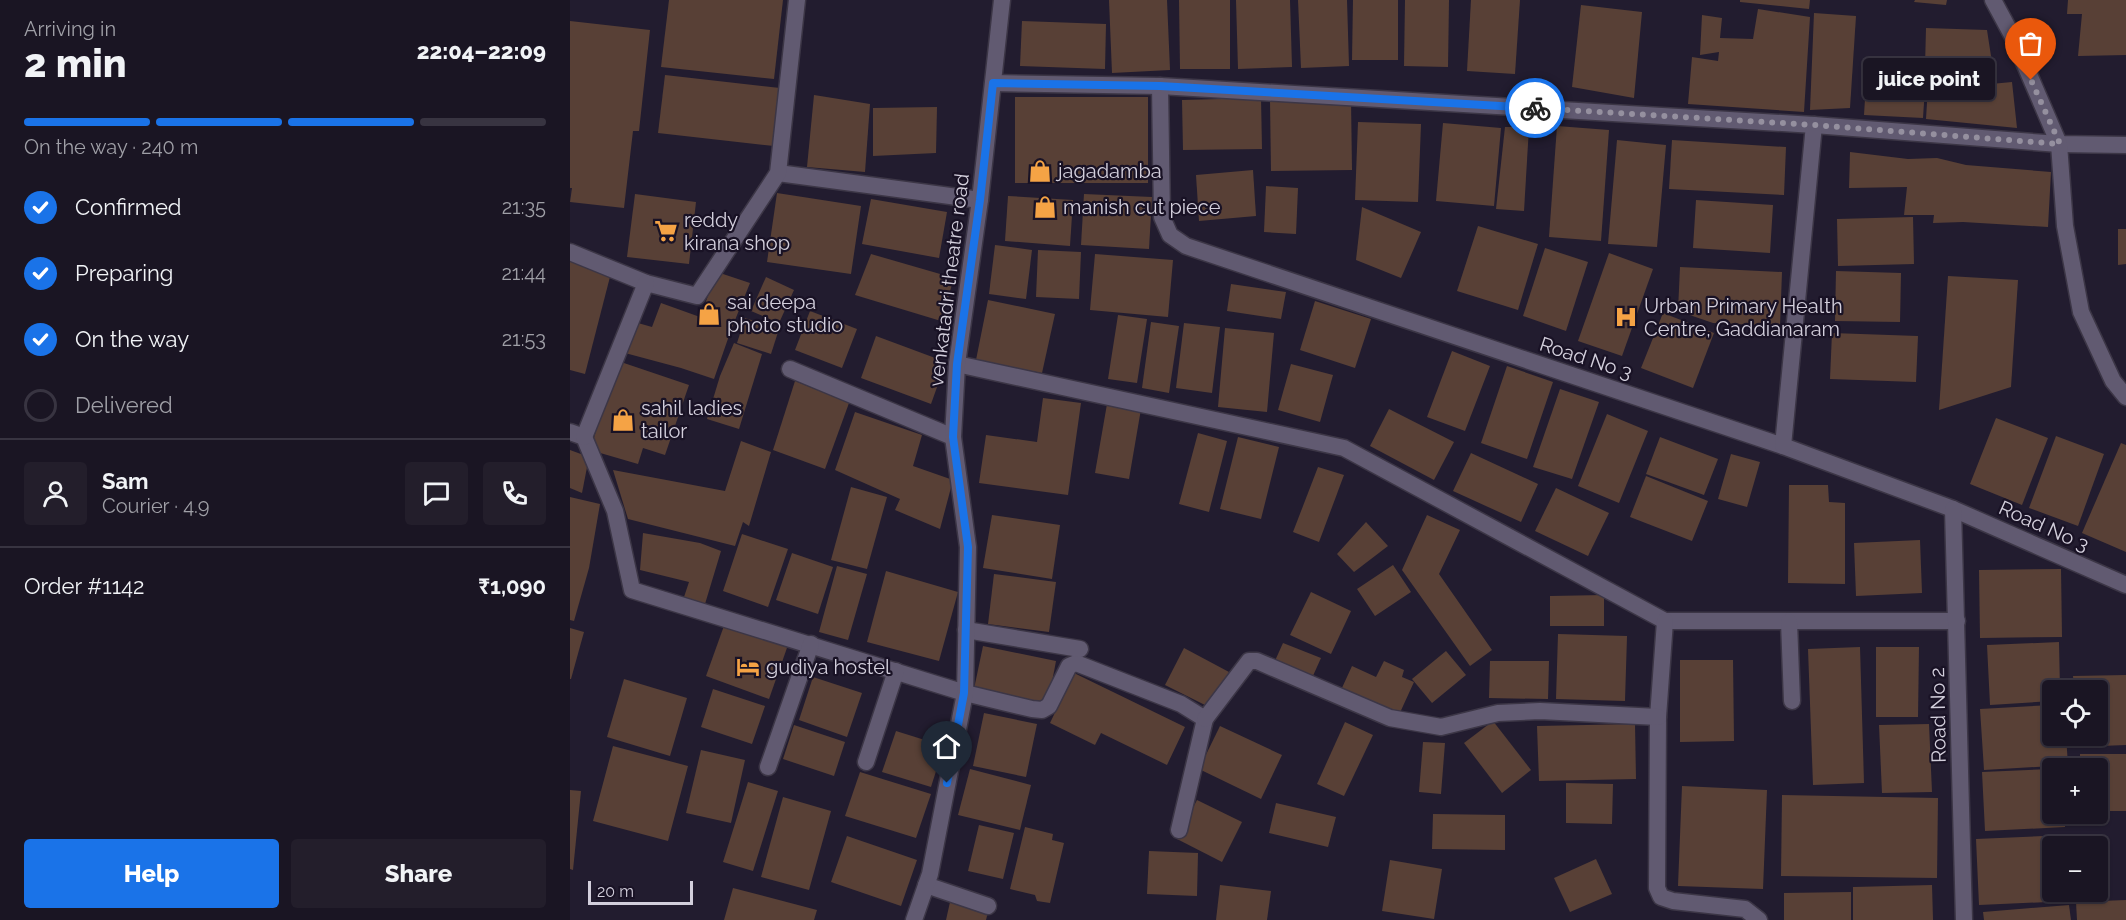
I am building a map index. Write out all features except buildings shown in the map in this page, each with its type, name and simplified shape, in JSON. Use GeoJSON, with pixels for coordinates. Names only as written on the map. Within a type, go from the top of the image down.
{"type":"FeatureCollection","features":[{"type":"Feature","properties":{"kind":"street"},"geometry":{"type":"LineString","coordinates":[[570,252],[646,283],[697,296],[778,173],[797,0]]}},
{"type":"Feature","properties":{"kind":"street","name":"venkatadri theatre road"},"geometry":{"type":"LineString","coordinates":[[914,920],[930,874],[964,693],[968,547],[953,437],[957,364],[980,200],[1002,0]]}},
{"type":"Feature","properties":{"kind":"street"},"geometry":{"type":"LineString","coordinates":[[1993,0],[2013,37],[2060,144],[2065,226],[2081,312],[2113,381],[2126,397]]}},
{"type":"Feature","properties":{"kind":"street"},"geometry":{"type":"LineString","coordinates":[[993,83],[1160,86],[1814,125],[2060,144],[2126,145]]}},
{"type":"Feature","properties":{"kind":"street","name":"Road No 3"},"geometry":{"type":"LineString","coordinates":[[1160,86],[1162,217],[1170,235],[1186,246],[1783,446],[1953,509],[2126,585]]}},
{"type":"Feature","properties":{"kind":"street"},"geometry":{"type":"LineString","coordinates":[[1783,446],[1814,125]]}},
{"type":"Feature","properties":{"kind":"street"},"geometry":{"type":"LineString","coordinates":[[778,173],[980,200]]}},
{"type":"Feature","properties":{"kind":"street"},"geometry":{"type":"LineString","coordinates":[[646,283],[577,435],[615,511],[632,590],[964,693],[1042,710],[1049,706],[1069,666],[1076,663],[1181,704],[1205,719]]}},
{"type":"Feature","properties":{"kind":"street"},"geometry":{"type":"LineString","coordinates":[[957,364],[1344,448],[1665,621],[1957,621]]}},
{"type":"Feature","properties":{"kind":"street"},"geometry":{"type":"LineString","coordinates":[[790,369],[953,437]]}},
{"type":"Feature","properties":{"kind":"street","name":"Road No 2"},"geometry":{"type":"LineString","coordinates":[[1953,509],[1964,920]]}},
{"type":"Feature","properties":{"kind":"street"},"geometry":{"type":"LineString","coordinates":[[1665,621],[1658,717],[1657,888],[1661,897],[1673,901],[1745,909],[1759,920]]}},
{"type":"Feature","properties":{"kind":"street"},"geometry":{"type":"LineString","coordinates":[[1789,622],[1792,701]]}},
{"type":"Feature","properties":{"kind":"street"},"geometry":{"type":"LineString","coordinates":[[966,630],[1080,649]]}},
{"type":"Feature","properties":{"kind":"street"},"geometry":{"type":"LineString","coordinates":[[768,767],[811,644]]}},
{"type":"Feature","properties":{"kind":"street"},"geometry":{"type":"LineString","coordinates":[[1179,830],[1205,719],[1249,661],[1257,661],[1389,718],[1442,727],[1498,713],[1540,711],[1658,717]]}},
{"type":"Feature","properties":{"kind":"street"},"geometry":{"type":"LineString","coordinates":[[866,762],[896,672]]}},
{"type":"Feature","properties":{"kind":"street"},"geometry":{"type":"LineString","coordinates":[[926,885],[988,906]]}},
{"type":"Feature","properties":{"kind":"way so far"},"geometry":{"type":"LineString","coordinates":[[1535,108],[1814,125],[2060,144],[2031,80]]}},
{"type":"Feature","properties":{"kind":"place","name":"juice point"},"geometry":{"type":"Point","coordinates":[2031,80]}},
{"type":"Feature","properties":{"kind":"place","name":"jagadamba"},"geometry":{"type":"Point","coordinates":[1040,171]}},
{"type":"Feature","properties":{"kind":"place","name":"manish cut piece"},"geometry":{"type":"Point","coordinates":[1045,207]}},
{"type":"Feature","properties":{"kind":"place","name":"reddy kirana shop"},"geometry":{"type":"Point","coordinates":[666,231]}},
{"type":"Feature","properties":{"kind":"place","name":"sai deepa photo studio"},"geometry":{"type":"Point","coordinates":[709,314]}},
{"type":"Feature","properties":{"kind":"place","name":"Urban Primary Health Centre, Gaddianaram"},"geometry":{"type":"Point","coordinates":[1626,317]}},
{"type":"Feature","properties":{"kind":"place","name":"sahil ladies tailor"},"geometry":{"type":"Point","coordinates":[623,420]}},
{"type":"Feature","properties":{"kind":"place","name":"gudiya hostel"},"geometry":{"type":"Point","coordinates":[748,667]}},
{"type":"Feature","properties":{"kind":"route"},"geometry":{"type":"LineString","coordinates":[[947,783],[964,693],[968,547],[953,437],[957,364],[980,200],[993,83],[1160,86],[1535,108]]}}]}
